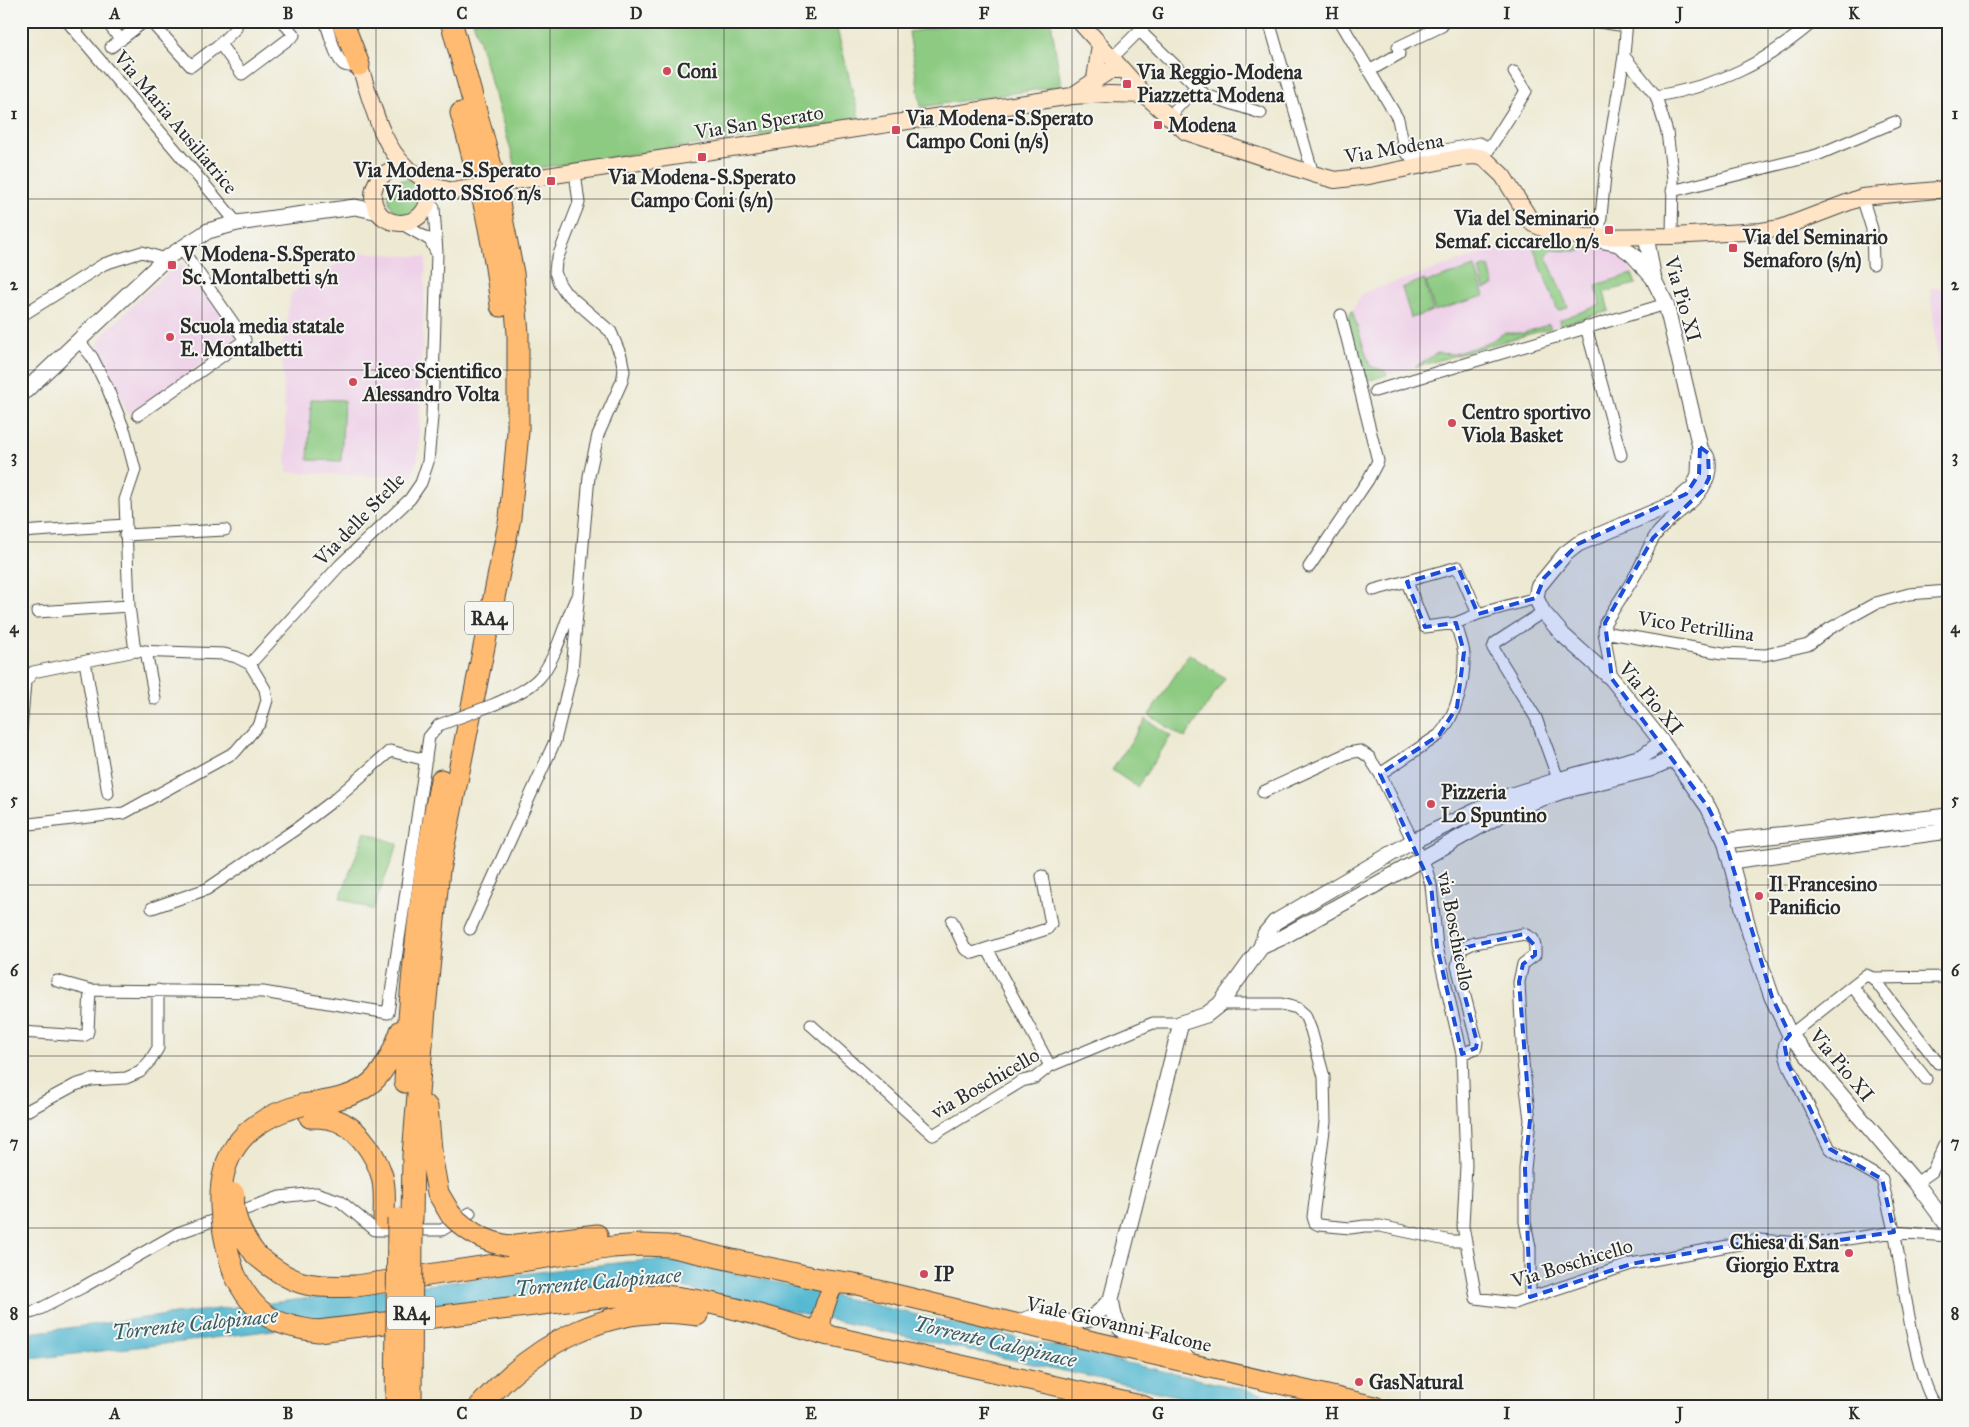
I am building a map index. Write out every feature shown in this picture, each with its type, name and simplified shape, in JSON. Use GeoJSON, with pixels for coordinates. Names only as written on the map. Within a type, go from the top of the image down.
{"type":"FeatureCollection","features":[{"type":"Feature","properties":{"kind":"highway"},"geometry":{"type":"LineString","coordinates":[[342,21],[358,65]]}},
{"type":"Feature","properties":{"kind":"highway","name":"RA4"},"geometry":{"type":"LineString","coordinates":[[396,1406],[398,1219],[413,1154],[416,1011],[428,841],[495,520],[505,430],[504,337],[497,271],[477,170],[436,21]]}},
{"type":"Feature","properties":{"kind":"highway","name":"RA4"},"geometry":{"type":"LineString","coordinates":[[416,1011],[439,870],[510,518],[518,432],[518,334],[513,273],[493,173],[451,21]]}},
{"type":"Feature","properties":{"kind":"highway"},"geometry":{"type":"LineString","coordinates":[[416,1011],[385,1069],[375,1081],[338,1100],[306,1111],[275,1114],[246,1133],[228,1158],[222,1178],[220,1202],[226,1248],[234,1273],[249,1301],[274,1321],[298,1329],[318,1331],[629,1295],[664,1296],[694,1301],[825,1329]]}},
{"type":"Feature","properties":{"kind":"highway"},"geometry":{"type":"LineString","coordinates":[[416,1011],[429,1046],[427,1107],[432,1160],[438,1192],[460,1214],[464,1228],[475,1235],[492,1243],[509,1246],[630,1231],[670,1232],[697,1236],[822,1269],[854,1284]]}},
{"type":"Feature","properties":{"kind":"highway"},"geometry":{"type":"LineString","coordinates":[[306,1111],[344,1124],[372,1153],[398,1219]]}},
{"type":"Feature","properties":{"kind":"highway"},"geometry":{"type":"LineString","coordinates":[[306,1111],[300,1118],[279,1124],[262,1134],[249,1148],[242,1161],[236,1180],[233,1199],[237,1222],[245,1241],[256,1255],[276,1272],[295,1282],[324,1287],[356,1286],[642,1245],[668,1246],[854,1284]]}},
{"type":"Feature","properties":{"kind":"highway","name":"RA4"},"geometry":{"type":"LineString","coordinates":[[398,1219],[411,1406]]}},
{"type":"Feature","properties":{"kind":"highway"},"geometry":{"type":"LineString","coordinates":[[480,1406],[500,1384],[533,1356],[564,1338],[612,1319],[667,1312],[825,1329]]}},
{"type":"Feature","properties":{"kind":"main road","name":"Via Modena"},"geometry":{"type":"LineString","coordinates":[[1079,21],[1145,95],[1186,132],[1313,174],[1335,180],[1370,176],[1487,153]]}},
{"type":"Feature","properties":{"kind":"main road"},"geometry":{"type":"LineString","coordinates":[[1095,79],[1100,45]]}},
{"type":"Feature","properties":{"kind":"main road"},"geometry":{"type":"LineString","coordinates":[[1072,96],[1118,64]]}},
{"type":"Feature","properties":{"kind":"main road"},"geometry":{"type":"LineString","coordinates":[[1109,94],[1118,64]]}},
{"type":"Feature","properties":{"kind":"main road"},"geometry":{"type":"LineString","coordinates":[[358,65],[386,143],[397,159],[422,177],[427,185],[429,194],[425,211],[411,222],[402,224],[386,219],[375,206],[374,191],[383,174],[387,160],[386,143]]}},
{"type":"Feature","properties":{"kind":"main road","name":"Via San Sperato"},"geometry":{"type":"LineString","coordinates":[[453,191],[1072,96],[1145,95]]}},
{"type":"Feature","properties":{"kind":"main road"},"geometry":{"type":"LineString","coordinates":[[1487,153],[1533,224],[1555,232],[1593,237],[1672,236],[1761,231],[1781,228],[1862,197],[1948,189]]}},
{"type":"Feature","properties":{"kind":"main road"},"geometry":{"type":"LineString","coordinates":[[383,174],[399,168],[407,168]]}},
{"type":"Feature","properties":{"kind":"main road"},"geometry":{"type":"LineString","coordinates":[[427,185],[453,191]]}},
{"type":"Feature","properties":{"kind":"main road"},"geometry":{"type":"LineString","coordinates":[[428,202],[453,191]]}},
{"type":"Feature","properties":{"kind":"main road"},"geometry":{"type":"LineString","coordinates":[[854,1284],[836,1284],[830,1291],[825,1329],[1145,1406]]}},
{"type":"Feature","properties":{"kind":"main road","name":"Viale Giovanni Falcone"},"geometry":{"type":"LineString","coordinates":[[854,1284],[1375,1406]]}},
{"type":"Feature","properties":{"kind":"street","name":"Via Maria Ausiliatrice"},"geometry":{"type":"LineString","coordinates":[[67,21],[237,223]]}},
{"type":"Feature","properties":{"kind":"street"},"geometry":{"type":"LineString","coordinates":[[106,21],[121,40]]}},
{"type":"Feature","properties":{"kind":"street"},"geometry":{"type":"LineString","coordinates":[[111,48],[145,21]]}},
{"type":"Feature","properties":{"kind":"street"},"geometry":{"type":"LineString","coordinates":[[150,21],[191,66],[220,44],[236,28],[233,21]]}},
{"type":"Feature","properties":{"kind":"street"},"geometry":{"type":"LineString","coordinates":[[220,44],[242,74],[294,35],[282,21]]}},
{"type":"Feature","properties":{"kind":"street"},"geometry":{"type":"LineString","coordinates":[[325,21],[338,58],[343,64],[348,66],[358,65]]}},
{"type":"Feature","properties":{"kind":"street"},"geometry":{"type":"LineString","coordinates":[[1269,21],[1313,174]]}},
{"type":"Feature","properties":{"kind":"street"},"geometry":{"type":"LineString","coordinates":[[1340,21],[1398,119],[1405,152],[1408,156],[1412,157],[1479,143],[1487,153],[1526,91],[1514,72]]}},
{"type":"Feature","properties":{"kind":"street"},"geometry":{"type":"LineString","coordinates":[[1370,71],[1399,54],[1398,47],[1442,26],[1443,21]]}},
{"type":"Feature","properties":{"kind":"street"},"geometry":{"type":"LineString","coordinates":[[1593,21],[1626,23],[1624,56],[1593,237],[1618,244],[1633,255],[1654,280]]}},
{"type":"Feature","properties":{"kind":"street"},"geometry":{"type":"LineString","coordinates":[[1656,96],[1686,91],[1732,75],[1788,44],[1814,21]]}},
{"type":"Feature","properties":{"kind":"street"},"geometry":{"type":"LineString","coordinates":[[1118,64],[1144,25],[1196,87],[1205,95],[1261,113]]}},
{"type":"Feature","properties":{"kind":"street"},"geometry":{"type":"LineString","coordinates":[[1624,56],[1656,96],[1667,132],[1673,179],[1672,236]]}},
{"type":"Feature","properties":{"kind":"street"},"geometry":{"type":"LineString","coordinates":[[1169,117],[1196,87]]}},
{"type":"Feature","properties":{"kind":"street"},"geometry":{"type":"LineString","coordinates":[[1672,191],[1817,155],[1895,122]]}},
{"type":"Feature","properties":{"kind":"street"},"geometry":{"type":"LineString","coordinates":[[470,930],[555,741],[572,671],[589,476],[598,435],[622,381],[624,371],[621,356],[611,332],[565,292],[555,272],[556,262],[579,204],[575,172]]}},
{"type":"Feature","properties":{"kind":"street"},"geometry":{"type":"LineString","coordinates":[[355,207],[366,200],[374,191]]}},
{"type":"Feature","properties":{"kind":"street"},"geometry":{"type":"LineString","coordinates":[[1862,197],[1872,229],[1873,264]]}},
{"type":"Feature","properties":{"kind":"street","name":"Via delle Stelle"},"geometry":{"type":"LineString","coordinates":[[250,664],[340,565],[410,499],[421,483],[428,462],[432,417],[437,253],[434,208],[428,202]]}},
{"type":"Feature","properties":{"kind":"street"},"geometry":{"type":"LineString","coordinates":[[21,395],[165,259],[208,231],[237,223],[355,207],[379,212]]}},
{"type":"Feature","properties":{"kind":"street"},"geometry":{"type":"LineString","coordinates":[[402,224],[430,240],[437,253]]}},
{"type":"Feature","properties":{"kind":"street","name":"Via Pio XI"},"geometry":{"type":"LineString","coordinates":[[1646,236],[1654,280],[1666,304],[1700,447],[1699,474],[1694,487],[1675,502],[1578,544],[1565,554],[1538,587],[1540,605],[1563,635],[1612,679],[1662,742],[1708,807],[1725,841],[1750,934],[1762,970],[1790,1035],[1916,1183],[1948,1226]]}},
{"type":"Feature","properties":{"kind":"street"},"geometry":{"type":"LineString","coordinates":[[138,415],[245,340],[181,248]]}},
{"type":"Feature","properties":{"kind":"street"},"geometry":{"type":"LineString","coordinates":[[21,316],[104,264],[142,252],[165,259]]}},
{"type":"Feature","properties":{"kind":"street"},"geometry":{"type":"LineString","coordinates":[[1374,391],[1586,326],[1666,304]]}},
{"type":"Feature","properties":{"kind":"street"},"geometry":{"type":"LineString","coordinates":[[1309,567],[1368,480],[1378,461],[1341,315]]}},
{"type":"Feature","properties":{"kind":"street"},"geometry":{"type":"LineString","coordinates":[[1586,326],[1621,455]]}},
{"type":"Feature","properties":{"kind":"street"},"geometry":{"type":"LineString","coordinates":[[79,341],[92,357],[107,387],[125,432],[135,470],[125,500],[129,606],[155,699]]}},
{"type":"Feature","properties":{"kind":"street"},"geometry":{"type":"LineString","coordinates":[[1612,679],[1604,632],[1605,624],[1636,574],[1653,538],[1672,518],[1693,503],[1703,490],[1709,478],[1711,461],[1708,453],[1700,447]]}},
{"type":"Feature","properties":{"kind":"street"},"geometry":{"type":"LineString","coordinates":[[21,532],[225,530]]}},
{"type":"Feature","properties":{"kind":"street"},"geometry":{"type":"LineString","coordinates":[[1374,590],[1458,567],[1478,614]]}},
{"type":"Feature","properties":{"kind":"street"},"geometry":{"type":"LineString","coordinates":[[1407,582],[1425,627],[1456,623],[1478,614],[1540,605]]}},
{"type":"Feature","properties":{"kind":"street"},"geometry":{"type":"LineString","coordinates":[[57,981],[90,990],[263,992],[388,1013],[429,737],[439,725],[519,693],[539,678],[554,653],[580,589]]}},
{"type":"Feature","properties":{"kind":"street","name":"Vico Petrillina"},"geometry":{"type":"LineString","coordinates":[[1604,632],[1723,652],[1765,655],[1808,645],[1829,629],[1876,603],[1909,594],[1948,591]]}},
{"type":"Feature","properties":{"kind":"street"},"geometry":{"type":"LineString","coordinates":[[1540,605],[1495,643],[1493,648],[1536,718],[1560,785]]}},
{"type":"Feature","properties":{"kind":"street"},"geometry":{"type":"LineString","coordinates":[[37,612],[129,606]]}},
{"type":"Feature","properties":{"kind":"street"},"geometry":{"type":"LineString","coordinates":[[1380,774],[1439,735],[1446,728],[1456,707],[1463,666],[1464,652],[1456,623]]}},
{"type":"Feature","properties":{"kind":"street"},"geometry":{"type":"LineString","coordinates":[[21,730],[25,682],[33,672],[141,651],[224,654],[236,657],[250,664],[266,689],[267,700],[260,724],[235,752],[124,813],[21,825]]}},
{"type":"Feature","properties":{"kind":"street"},"geometry":{"type":"LineString","coordinates":[[85,662],[108,793]]}},
{"type":"Feature","properties":{"kind":"street"},"geometry":{"type":"LineString","coordinates":[[1261,947],[1281,938],[1509,810],[1560,785],[1642,757],[1662,742]]}},
{"type":"Feature","properties":{"kind":"street"},"geometry":{"type":"LineString","coordinates":[[152,908],[207,889],[296,829],[334,800],[390,751],[426,760]]}},
{"type":"Feature","properties":{"kind":"street","name":"via Boschicello"},"geometry":{"type":"LineString","coordinates":[[1263,792],[1360,751],[1369,757],[1380,774],[1426,868],[1431,885],[1437,947],[1462,1054],[1466,1165],[1463,1226],[1466,1241]]}},
{"type":"Feature","properties":{"kind":"street"},"geometry":{"type":"LineString","coordinates":[[1190,1363],[1178,1347],[1131,1336],[1120,1328],[1114,1316],[1111,1298],[1181,1023],[1206,1015],[1220,1004],[1261,947],[1265,934],[1275,922],[1413,841],[1503,798],[1560,785],[1650,769],[1674,758]]}},
{"type":"Feature","properties":{"kind":"street"},"geometry":{"type":"LineString","coordinates":[[1725,841],[1948,816]]}},
{"type":"Feature","properties":{"kind":"street"},"geometry":{"type":"LineString","coordinates":[[1731,861],[1948,831]]}},
{"type":"Feature","properties":{"kind":"street"},"geometry":{"type":"LineString","coordinates":[[952,921],[965,948],[973,953],[988,950],[1047,929],[1052,924],[1042,876]]}},
{"type":"Feature","properties":{"kind":"street"},"geometry":{"type":"LineString","coordinates":[[1462,1054],[1476,1048],[1477,1042],[1457,966],[1463,948],[1474,943],[1524,934],[1533,939],[1535,955],[1523,964],[1519,982],[1523,1063],[1530,1120],[1525,1169],[1526,1222],[1530,1247],[1530,1297]]}},
{"type":"Feature","properties":{"kind":"street"},"geometry":{"type":"LineString","coordinates":[[988,950],[1050,1066]]}},
{"type":"Feature","properties":{"kind":"street"},"geometry":{"type":"LineString","coordinates":[[1937,1406],[1931,1400],[1917,1354],[1882,1179],[1830,1148],[1788,1064],[1784,1042],[1790,1035],[1866,975],[1873,978],[1948,978]]}},
{"type":"Feature","properties":{"kind":"street"},"geometry":{"type":"LineString","coordinates":[[1873,978],[1938,1063]]}},
{"type":"Feature","properties":{"kind":"street"},"geometry":{"type":"LineString","coordinates":[[1852,986],[1926,1079]]}},
{"type":"Feature","properties":{"kind":"street"},"geometry":{"type":"LineString","coordinates":[[21,1032],[86,1034],[88,1031],[90,990]]}},
{"type":"Feature","properties":{"kind":"street"},"geometry":{"type":"LineString","coordinates":[[21,1114],[75,1084],[91,1080],[126,1078],[140,1072],[158,1048],[158,990]]}},
{"type":"Feature","properties":{"kind":"street"},"geometry":{"type":"LineString","coordinates":[[1220,1004],[1281,1004],[1297,1008],[1305,1015],[1312,1030],[1324,1077],[1325,1122],[1313,1217],[1315,1223],[1350,1228],[1380,1226],[1452,1241],[1466,1241]]}},
{"type":"Feature","properties":{"kind":"street","name":"via Boschicello"},"geometry":{"type":"LineString","coordinates":[[811,1025],[933,1134],[1022,1081],[1035,1078],[1050,1066],[1153,1023],[1181,1023]]}},
{"type":"Feature","properties":{"kind":"street"},"geometry":{"type":"LineString","coordinates":[[1916,1183],[1932,1172],[1948,1138]]}},
{"type":"Feature","properties":{"kind":"street"},"geometry":{"type":"LineString","coordinates":[[21,1316],[34,1312],[83,1287],[178,1233],[280,1197],[316,1193],[340,1201],[374,1230],[442,1230],[460,1214]]}},
{"type":"Feature","properties":{"kind":"street","name":"Via Boschicello"},"geometry":{"type":"LineString","coordinates":[[1466,1241],[1476,1298],[1514,1303],[1631,1264],[1760,1240],[1801,1243],[1824,1242],[1894,1232],[1948,1236]]}},
{"type":"Feature","properties":{"kind":"street"},"geometry":{"type":"LineString","coordinates":[[1015,1323],[1040,1315],[1071,1323],[1090,1319],[1111,1298]]}},
{"type":"Feature","properties":{"kind":"highlighted area"},"geometry":{"type":"Polygon","coordinates":[[[1700,447],[1708,453],[1709,478],[1703,490],[1653,538],[1605,623],[1612,679],[1708,807],[1725,841],[1772,997],[1790,1035],[1784,1042],[1788,1064],[1830,1149],[1882,1179],[1894,1232],[1834,1241],[1760,1240],[1631,1264],[1530,1297],[1525,1169],[1530,1120],[1519,982],[1523,964],[1535,955],[1535,946],[1524,934],[1463,948],[1457,966],[1477,1042],[1476,1048],[1462,1054],[1437,947],[1431,885],[1380,774],[1439,735],[1457,707],[1464,652],[1456,623],[1425,627],[1407,582],[1458,567],[1478,614],[1536,598],[1544,578],[1578,544],[1686,494],[1699,474],[1700,447]]]}},
{"type":"Feature","properties":{"kind":"shaded area"},"geometry":{"type":"Polygon","coordinates":[[[1528,239],[1563,245],[1609,249],[1625,259],[1636,284],[1604,292],[1609,311],[1367,381],[1347,321],[1362,293],[1528,239]]]}},
{"type":"Feature","properties":{"kind":"shaded area","name":"Liceo Scientifico Alessandro Volta"},"geometry":{"type":"Polygon","coordinates":[[[356,252],[426,257],[418,458],[411,478],[287,472],[282,349],[291,293],[356,252]]]}},
{"type":"Feature","properties":{"kind":"shaded area","name":"Scuola media statale E. Montalbetti"},"geometry":{"type":"Polygon","coordinates":[[[181,262],[195,285],[201,282],[239,338],[128,414],[96,348],[102,335],[181,262]]]}},
{"type":"Feature","properties":{"kind":"shaded area"},"geometry":{"type":"Polygon","coordinates":[[[1930,288],[1948,289],[1948,401],[1943,403],[1930,288]]]}},
{"type":"Feature","properties":{"kind":"green space","name":"Coni"},"geometry":{"type":"Polygon","coordinates":[[[473,21],[835,21],[860,121],[517,171],[473,21]]]}},
{"type":"Feature","properties":{"kind":"green space"},"geometry":{"type":"Polygon","coordinates":[[[977,21],[1051,21],[1061,86],[921,107],[909,32],[977,21]]]}},
{"type":"Feature","properties":{"kind":"green space"},"geometry":{"type":"Polygon","coordinates":[[[400,180],[410,180],[419,186],[421,206],[408,215],[395,211],[389,201],[390,190],[400,180]]]}},
{"type":"Feature","properties":{"kind":"green space"},"geometry":{"type":"Polygon","coordinates":[[[1536,239],[1548,243],[1582,247],[1581,251],[1551,250],[1546,256],[1568,307],[1558,311],[1531,241],[1536,239]]]}},
{"type":"Feature","properties":{"kind":"green space"},"geometry":{"type":"Polygon","coordinates":[[[1489,266],[1494,286],[1484,289],[1479,269],[1489,266]]]}},
{"type":"Feature","properties":{"kind":"green space"},"geometry":{"type":"Polygon","coordinates":[[[1475,267],[1484,296],[1435,311],[1426,282],[1475,267]]]}},
{"type":"Feature","properties":{"kind":"green space"},"geometry":{"type":"Polygon","coordinates":[[[1632,274],[1636,284],[1604,292],[1609,311],[1560,325],[1559,320],[1600,305],[1596,285],[1632,274]]]}},
{"type":"Feature","properties":{"kind":"green space"},"geometry":{"type":"Polygon","coordinates":[[[1424,279],[1433,311],[1411,318],[1402,288],[1424,279]]]}},
{"type":"Feature","properties":{"kind":"green space"},"geometry":{"type":"Polygon","coordinates":[[[1352,311],[1370,366],[1385,371],[1387,375],[1367,381],[1347,321],[1352,311]]]}},
{"type":"Feature","properties":{"kind":"green space"},"geometry":{"type":"Polygon","coordinates":[[[1549,324],[1551,328],[1415,367],[1437,353],[1454,354],[1488,343],[1504,333],[1524,333],[1549,324]]]}},
{"type":"Feature","properties":{"kind":"green space"},"geometry":{"type":"Polygon","coordinates":[[[311,399],[344,400],[341,461],[308,460],[311,399]]]}},
{"type":"Feature","properties":{"kind":"green space"},"geometry":{"type":"Polygon","coordinates":[[[1189,654],[1225,678],[1185,738],[1149,715],[1189,654]]]}},
{"type":"Feature","properties":{"kind":"green space"},"geometry":{"type":"Polygon","coordinates":[[[1146,719],[1171,736],[1137,787],[1112,770],[1146,719]]]}},
{"type":"Feature","properties":{"kind":"green space"},"geometry":{"type":"Polygon","coordinates":[[[365,832],[398,844],[373,910],[340,898],[365,832]]]}},
{"type":"Feature","properties":{"kind":"water","name":"Torrente Calopinace"},"geometry":{"type":"Polygon","coordinates":[[[673,1259],[1315,1406],[1223,1406],[668,1284],[630,1283],[182,1342],[21,1360],[21,1334],[175,1314],[625,1262],[673,1259]]]}},
{"type":"Feature","properties":{"kind":"place","name":"Coni"},"geometry":{"type":"Point","coordinates":[667,71]}},
{"type":"Feature","properties":{"kind":"place","name":"Via Reggio-Modena Piazzetta Modena"},"geometry":{"type":"Point","coordinates":[1127,84]}},
{"type":"Feature","properties":{"kind":"place","name":"Modena"},"geometry":{"type":"Point","coordinates":[1158,125]}},
{"type":"Feature","properties":{"kind":"place","name":"Via Modena-S.Sperato Campo Coni (n/s)"},"geometry":{"type":"Point","coordinates":[896,130]}},
{"type":"Feature","properties":{"kind":"place","name":"Via Modena-S.Sperato Campo Coni (s/n)"},"geometry":{"type":"Point","coordinates":[702,157]}},
{"type":"Feature","properties":{"kind":"place","name":"Via Modena-S.Sperato Viadotto SS106 n/s"},"geometry":{"type":"Point","coordinates":[551,181]}},
{"type":"Feature","properties":{"kind":"place","name":"Via del Seminario Semaf. ciccarello n/s"},"geometry":{"type":"Point","coordinates":[1609,230]}},
{"type":"Feature","properties":{"kind":"place","name":"Via del Seminario Semaforo (s/n)"},"geometry":{"type":"Point","coordinates":[1733,248]}},
{"type":"Feature","properties":{"kind":"place","name":"V Modena-S.Sperato Sc. Montalbetti s/n"},"geometry":{"type":"Point","coordinates":[172,265]}},
{"type":"Feature","properties":{"kind":"place","name":"Scuola media statale E. Montalbetti"},"geometry":{"type":"Point","coordinates":[170,337]}},
{"type":"Feature","properties":{"kind":"place","name":"Liceo Scientifico Alessandro Volta"},"geometry":{"type":"Point","coordinates":[353,382]}},
{"type":"Feature","properties":{"kind":"place","name":"Centro sportivo Viola Basket"},"geometry":{"type":"Point","coordinates":[1452,423]}},
{"type":"Feature","properties":{"kind":"place","name":"Pizzeria Lo Spuntino"},"geometry":{"type":"Point","coordinates":[1431,804]}},
{"type":"Feature","properties":{"kind":"place","name":"Il Francesino Panificio"},"geometry":{"type":"Point","coordinates":[1759,896]}},
{"type":"Feature","properties":{"kind":"place","name":"Chiesa di San Giorgio Extra"},"geometry":{"type":"Point","coordinates":[1849,1253]}},
{"type":"Feature","properties":{"kind":"place","name":"IP"},"geometry":{"type":"Point","coordinates":[924,1274]}},
{"type":"Feature","properties":{"kind":"place","name":"GasNatural"},"geometry":{"type":"Point","coordinates":[1359,1382]}}]}
